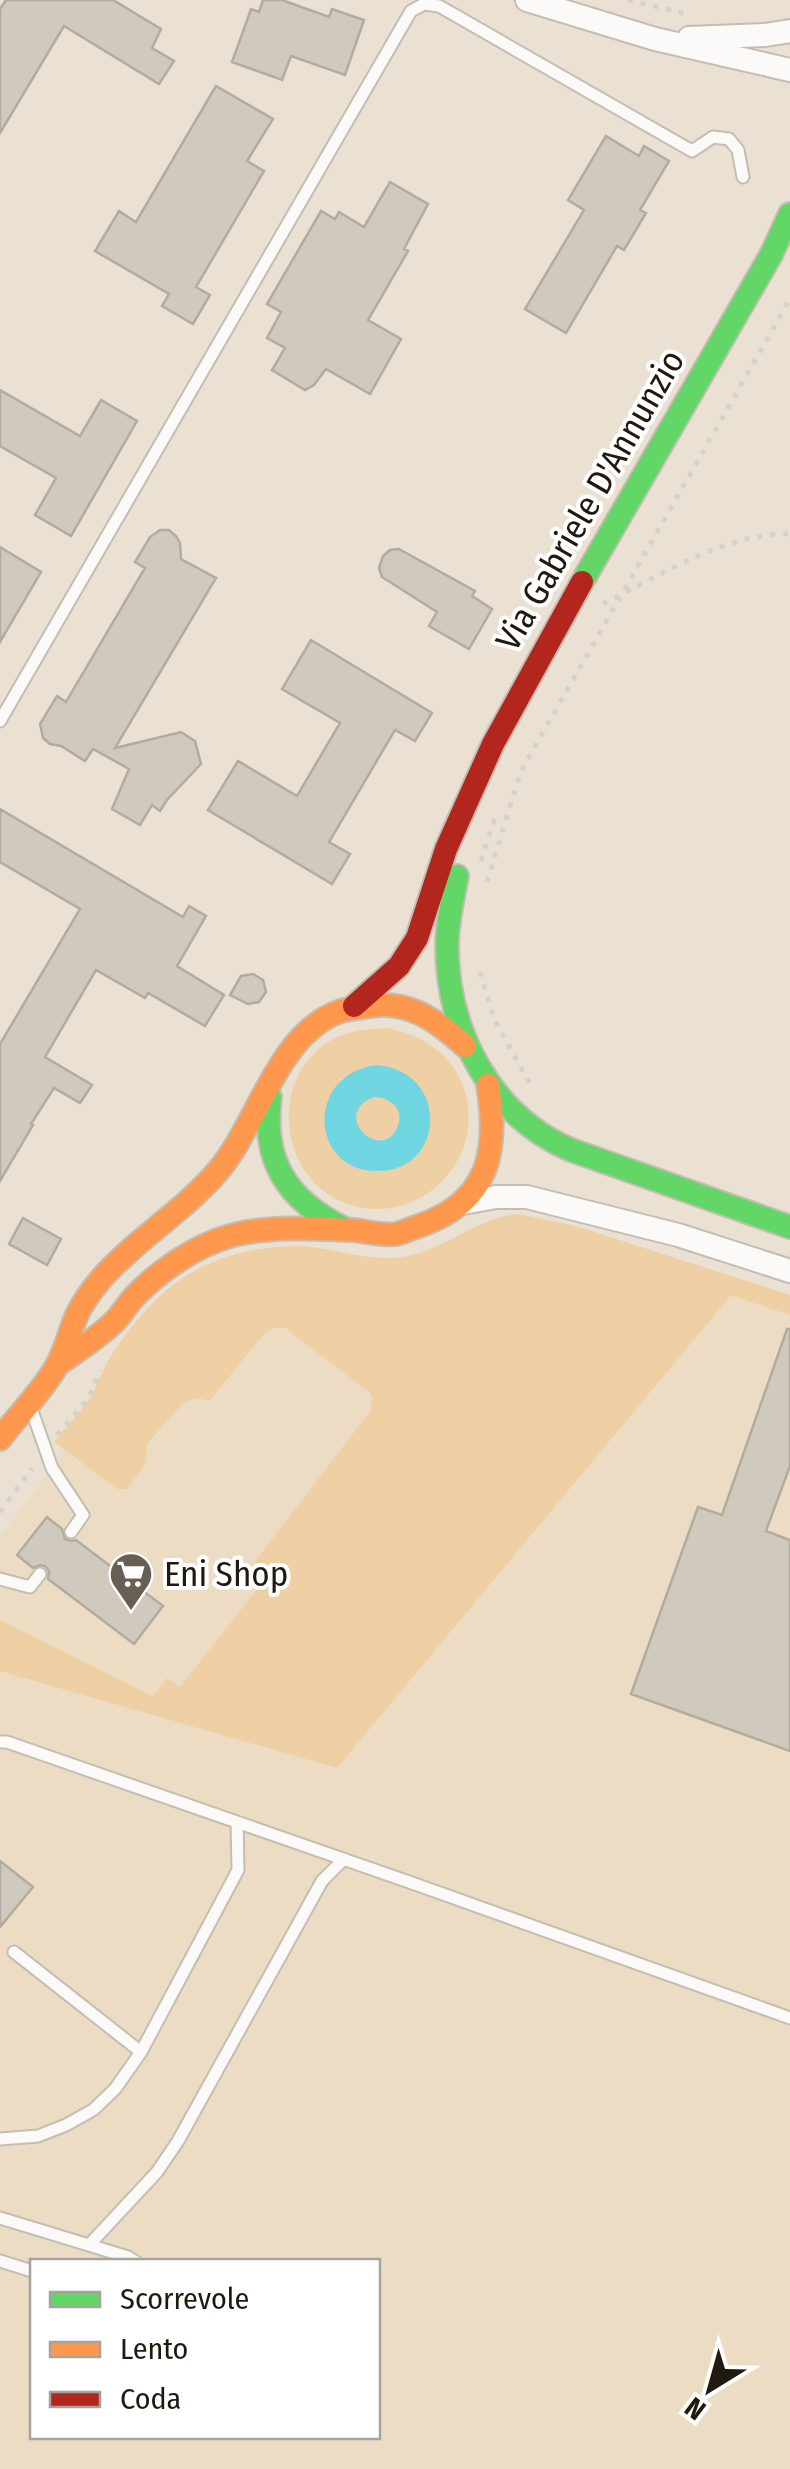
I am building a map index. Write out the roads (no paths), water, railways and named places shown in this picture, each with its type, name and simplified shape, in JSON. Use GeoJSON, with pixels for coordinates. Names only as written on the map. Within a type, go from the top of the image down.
{"type":"FeatureCollection","features":[{"type":"Feature","properties":{"kind":"main road","name":"Via Gabriele D'Annunzio"},"geometry":{"type":"LineString","coordinates":[[476,784],[524,686],[771,255],[790,214]]}},
{"type":"Feature","properties":{"kind":"main road","name":"Via Gabriele D'Annunzio"},"geometry":{"type":"LineString","coordinates":[[771,255],[790,233]]}},
{"type":"Feature","properties":{"kind":"main road"},"geometry":{"type":"LineString","coordinates":[[354,1006],[399,966],[416,938],[446,850],[476,784]]}},
{"type":"Feature","properties":{"kind":"main road"},"geometry":{"type":"LineString","coordinates":[[476,784],[449,916],[449,970],[466,1046],[488,1085],[538,1134],[576,1153],[790,1227]]}},
{"type":"Feature","properties":{"kind":"main road"},"geometry":{"type":"LineString","coordinates":[[0,1440],[56,1366],[85,1298],[126,1252],[219,1170],[237,1146],[299,1037],[340,1010],[393,1004],[426,1012],[466,1046]]}},
{"type":"Feature","properties":{"kind":"main road"},"geometry":{"type":"LineString","coordinates":[[273,1083],[267,1109],[274,1161],[303,1205],[324,1220],[349,1230]]}},
{"type":"Feature","properties":{"kind":"main road"},"geometry":{"type":"LineString","coordinates":[[56,1366],[113,1323],[160,1273],[192,1252],[228,1236],[260,1230],[396,1234],[440,1219],[463,1203],[481,1179],[494,1120],[488,1085]]}},
{"type":"Feature","properties":{"kind":"street"},"geometry":{"type":"LineString","coordinates":[[528,0],[656,39],[790,70]]}},
{"type":"Feature","properties":{"kind":"street"},"geometry":{"type":"LineString","coordinates":[[656,39],[790,32]]}},
{"type":"Feature","properties":{"kind":"street"},"geometry":{"type":"LineString","coordinates":[[463,1203],[526,1197],[678,1235],[790,1271]]}},
{"type":"Feature","properties":{"kind":"lane"},"geometry":{"type":"LineString","coordinates":[[0,721],[411,11],[424,4],[439,6],[692,151],[713,137],[729,139],[738,150],[743,177]]}},
{"type":"Feature","properties":{"kind":"lane"},"geometry":{"type":"LineString","coordinates":[[29,1401],[52,1468],[83,1516],[71,1532]]}},
{"type":"Feature","properties":{"kind":"lane"},"geometry":{"type":"LineString","coordinates":[[0,1579],[30,1587],[40,1574]]}},
{"type":"Feature","properties":{"kind":"lane"},"geometry":{"type":"LineString","coordinates":[[0,1742],[344,1859],[790,2018]]}},
{"type":"Feature","properties":{"kind":"lane"},"geometry":{"type":"LineString","coordinates":[[0,2139],[38,2136],[66,2125],[94,2110],[115,2089],[141,2052],[238,1870],[236,1822]]}},
{"type":"Feature","properties":{"kind":"lane"},"geometry":{"type":"LineString","coordinates":[[90,2245],[157,2172],[178,2141],[322,1881],[344,1859]]}},
{"type":"Feature","properties":{"kind":"lane"},"geometry":{"type":"LineString","coordinates":[[14,1952],[141,2052]]}},
{"type":"Feature","properties":{"kind":"lane"},"geometry":{"type":"LineString","coordinates":[[0,2218],[131,2259]]}},
{"type":"Feature","properties":{"kind":"lane"},"geometry":{"type":"LineString","coordinates":[[0,2261],[30,2270]]}},
{"type":"Feature","properties":{"kind":"water"},"geometry":{"type":"Polygon","coordinates":[[[377,1065],[401,1072],[418,1085],[428,1103],[426,1141],[415,1157],[398,1168],[374,1171],[353,1166],[337,1154],[328,1138],[324,1120],[328,1101],[337,1085],[354,1072],[377,1065]],[[374,1097],[362,1105],[357,1124],[371,1138],[380,1140],[397,1128],[399,1116],[391,1102],[374,1097]]]}},
{"type":"Feature","properties":{"kind":"place","name":"Eni Shop"},"geometry":{"type":"Point","coordinates":[131,1612]}}]}
